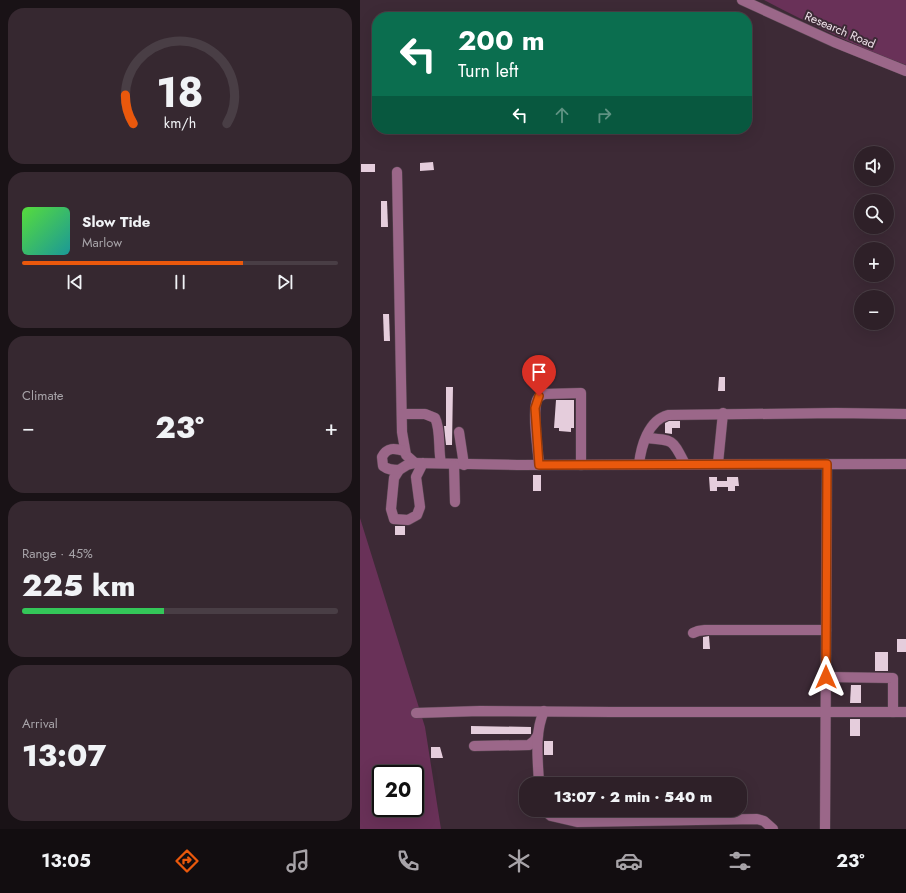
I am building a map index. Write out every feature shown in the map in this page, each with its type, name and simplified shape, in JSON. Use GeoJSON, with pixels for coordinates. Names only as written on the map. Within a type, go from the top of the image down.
{"type":"FeatureCollection","features":[{"type":"Feature","properties":{"kind":"lane","name":"Research Road"},"geometry":{"type":"LineString","coordinates":[[742,0],[906,71]]}},
{"type":"Feature","properties":{"kind":"lane"},"geometry":{"type":"LineString","coordinates":[[397,172],[399,345],[402,432],[404,451],[406,455],[419,463]]}},
{"type":"Feature","properties":{"kind":"lane"},"geometry":{"type":"LineString","coordinates":[[539,465],[535,415],[539,396],[544,394],[581,393],[581,465]]}},
{"type":"Feature","properties":{"kind":"lane"},"geometry":{"type":"LineString","coordinates":[[639,464],[640,450],[657,420],[662,416],[724,413],[836,412],[906,414]]}},
{"type":"Feature","properties":{"kind":"lane"},"geometry":{"type":"LineString","coordinates":[[718,463],[724,413]]}},
{"type":"Feature","properties":{"kind":"lane"},"geometry":{"type":"LineString","coordinates":[[402,414],[425,414],[434,418],[438,426],[438,442],[441,463]]}},
{"type":"Feature","properties":{"kind":"lane"},"geometry":{"type":"LineString","coordinates":[[454,502],[459,465],[459,432]]}},
{"type":"Feature","properties":{"kind":"lane"},"geometry":{"type":"LineString","coordinates":[[646,438],[671,441],[675,445],[685,464]]}},
{"type":"Feature","properties":{"kind":"lane"},"geometry":{"type":"LineString","coordinates":[[404,451],[387,450],[382,457],[383,466],[385,468],[399,470],[419,463],[459,465],[718,463],[906,464]]}},
{"type":"Feature","properties":{"kind":"lane"},"geometry":{"type":"LineString","coordinates":[[399,470],[394,478],[391,509],[394,519],[408,520],[417,515],[420,507],[416,477],[419,463]]}},
{"type":"Feature","properties":{"kind":"lane"},"geometry":{"type":"LineString","coordinates":[[825,829],[827,464]]}},
{"type":"Feature","properties":{"kind":"lane"},"geometry":{"type":"LineString","coordinates":[[693,633],[698,630],[826,630]]}},
{"type":"Feature","properties":{"kind":"lane"},"geometry":{"type":"LineString","coordinates":[[826,677],[893,678],[893,712]]}},
{"type":"Feature","properties":{"kind":"lane"},"geometry":{"type":"LineString","coordinates":[[416,713],[480,710],[906,712]]}},
{"type":"Feature","properties":{"kind":"lane"},"geometry":{"type":"LineString","coordinates":[[540,777],[538,735],[539,726],[544,711]]}},
{"type":"Feature","properties":{"kind":"lane"},"geometry":{"type":"LineString","coordinates":[[474,746],[529,745],[538,735]]}},
{"type":"Feature","properties":{"kind":"lane"},"geometry":{"type":"LineString","coordinates":[[555,817],[577,822],[757,819],[764,821],[773,829]]}},
{"type":"Feature","properties":{"kind":"shaded area"},"geometry":{"type":"Polygon","coordinates":[[[764,0],[906,0],[906,65],[834,35],[764,0]]]}},
{"type":"Feature","properties":{"kind":"shaded area"},"geometry":{"type":"Polygon","coordinates":[[[360,518],[425,727],[441,829],[360,829],[360,518]]]}},
{"type":"Feature","properties":{"kind":"building"},"geometry":{"type":"Polygon","coordinates":[[[433,162],[434,170],[420,171],[420,163],[433,162]]]}},
{"type":"Feature","properties":{"kind":"building"},"geometry":{"type":"Polygon","coordinates":[[[361,164],[375,164],[375,172],[361,172],[361,164]]]}},
{"type":"Feature","properties":{"kind":"building"},"geometry":{"type":"Polygon","coordinates":[[[381,201],[387,201],[388,227],[381,227],[381,201]]]}},
{"type":"Feature","properties":{"kind":"building"},"geometry":{"type":"Polygon","coordinates":[[[383,314],[389,314],[390,341],[384,341],[383,314]]]}},
{"type":"Feature","properties":{"kind":"building"},"geometry":{"type":"Polygon","coordinates":[[[719,377],[725,377],[725,391],[718,391],[719,377]]]}},
{"type":"Feature","properties":{"kind":"building"},"geometry":{"type":"Polygon","coordinates":[[[446,387],[453,387],[452,445],[446,445],[444,426],[446,426],[446,387]]]}},
{"type":"Feature","properties":{"kind":"building"},"geometry":{"type":"Polygon","coordinates":[[[556,400],[574,400],[574,428],[571,428],[571,432],[559,431],[559,428],[554,428],[556,400]]]}},
{"type":"Feature","properties":{"kind":"building"},"geometry":{"type":"Polygon","coordinates":[[[669,421],[680,421],[680,428],[672,428],[672,434],[665,433],[665,423],[669,421]]]}},
{"type":"Feature","properties":{"kind":"building"},"geometry":{"type":"Polygon","coordinates":[[[533,475],[541,475],[541,491],[533,491],[533,475]]]}},
{"type":"Feature","properties":{"kind":"building"},"geometry":{"type":"Polygon","coordinates":[[[709,477],[717,477],[717,481],[727,481],[727,477],[738,477],[739,486],[735,486],[735,491],[728,491],[728,487],[717,487],[717,491],[710,491],[709,477]]]}},
{"type":"Feature","properties":{"kind":"building"},"geometry":{"type":"Polygon","coordinates":[[[395,526],[405,526],[405,535],[395,535],[395,526]]]}},
{"type":"Feature","properties":{"kind":"building"},"geometry":{"type":"Polygon","coordinates":[[[709,636],[710,649],[703,649],[703,637],[709,636]]]}},
{"type":"Feature","properties":{"kind":"building"},"geometry":{"type":"Polygon","coordinates":[[[897,639],[906,639],[906,652],[897,652],[897,639]]]}},
{"type":"Feature","properties":{"kind":"building"},"geometry":{"type":"Polygon","coordinates":[[[875,652],[888,652],[888,671],[875,671],[875,652]]]}},
{"type":"Feature","properties":{"kind":"building"},"geometry":{"type":"Polygon","coordinates":[[[851,685],[861,685],[861,703],[850,703],[851,685]]]}},
{"type":"Feature","properties":{"kind":"building"},"geometry":{"type":"Polygon","coordinates":[[[850,719],[860,719],[860,736],[850,736],[850,719]]]}},
{"type":"Feature","properties":{"kind":"building"},"geometry":{"type":"Polygon","coordinates":[[[471,726],[531,727],[531,734],[471,734],[471,726]]]}},
{"type":"Feature","properties":{"kind":"building"},"geometry":{"type":"Polygon","coordinates":[[[544,741],[553,741],[553,755],[544,755],[544,741]]]}},
{"type":"Feature","properties":{"kind":"building"},"geometry":{"type":"Polygon","coordinates":[[[431,747],[440,747],[443,758],[431,758],[431,747]]]}},
{"type":"Feature","properties":{"kind":"route"},"geometry":{"type":"LineString","coordinates":[[539,396],[535,408],[535,415],[539,465],[718,463],[827,464],[826,677]]}}]}
